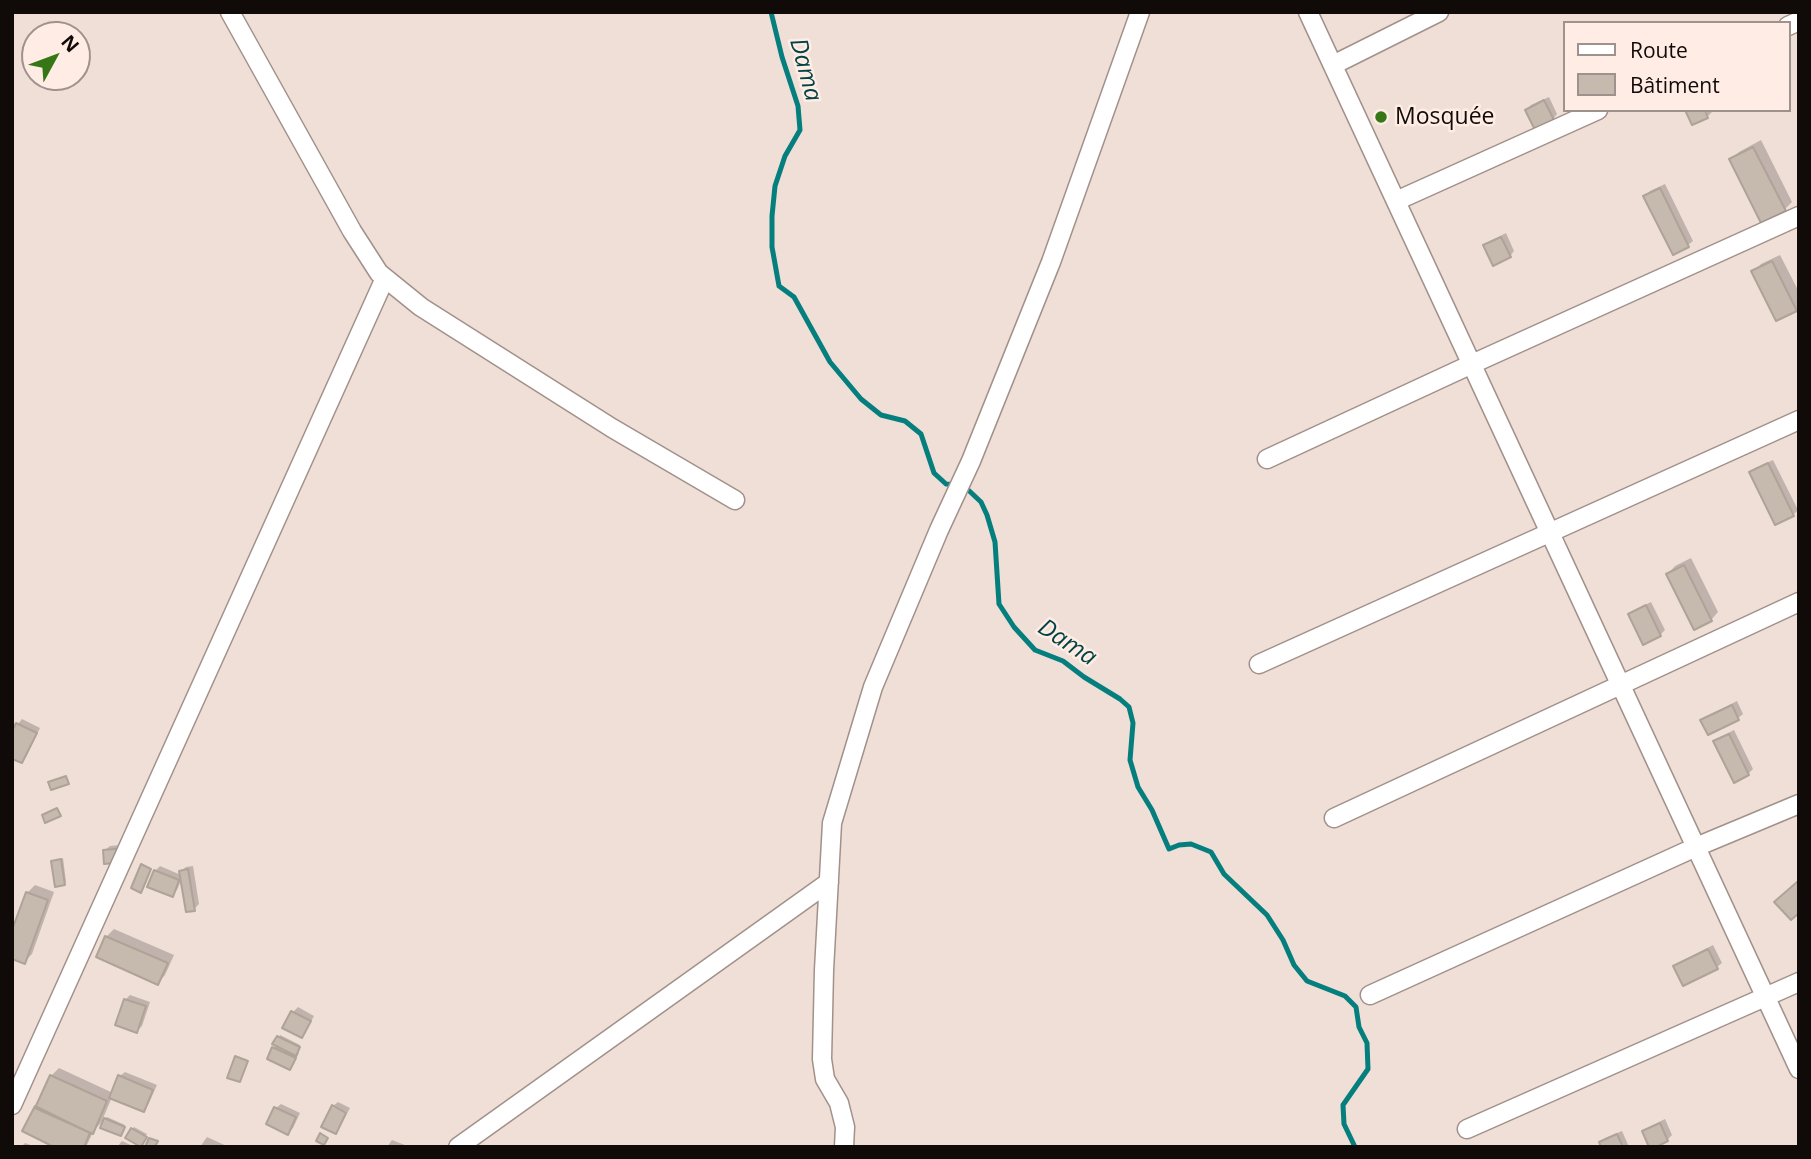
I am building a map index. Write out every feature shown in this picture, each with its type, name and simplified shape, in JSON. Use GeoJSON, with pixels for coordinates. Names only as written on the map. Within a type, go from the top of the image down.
{"type":"FeatureCollection","features":[{"type":"Feature","properties":{"kind":"street"},"geometry":{"type":"LineString","coordinates":[[230,12],[352,231],[379,273],[421,307],[589,414],[735,500]]}},
{"type":"Feature","properties":{"kind":"street"},"geometry":{"type":"LineString","coordinates":[[844,1147],[845,1127],[839,1103],[825,1079],[822,1059],[832,823],[873,687],[971,461],[1051,262],[1140,12]]}},
{"type":"Feature","properties":{"kind":"street"},"geometry":{"type":"LineString","coordinates":[[1308,12],[1799,1069]]}},
{"type":"Feature","properties":{"kind":"street"},"geometry":{"type":"LineString","coordinates":[[1333,65],[1440,12]]}},
{"type":"Feature","properties":{"kind":"street"},"geometry":{"type":"LineString","coordinates":[[1396,201],[1594,112]]}},
{"type":"Feature","properties":{"kind":"street"},"geometry":{"type":"LineString","coordinates":[[1268,459],[1799,216]]}},
{"type":"Feature","properties":{"kind":"street"},"geometry":{"type":"LineString","coordinates":[[12,1105],[385,278]]}},
{"type":"Feature","properties":{"kind":"street"},"geometry":{"type":"LineString","coordinates":[[1259,664],[1799,420]]}},
{"type":"Feature","properties":{"kind":"street"},"geometry":{"type":"LineString","coordinates":[[1334,818],[1799,602]]}},
{"type":"Feature","properties":{"kind":"street"},"geometry":{"type":"LineString","coordinates":[[1370,995],[1696,847],[1799,804]]}},
{"type":"Feature","properties":{"kind":"street"},"geometry":{"type":"LineString","coordinates":[[458,1147],[829,882]]}},
{"type":"Feature","properties":{"kind":"street"},"geometry":{"type":"LineString","coordinates":[[1467,1129],[1799,982]]}},
{"type":"Feature","properties":{"kind":"building"},"geometry":{"type":"Polygon","coordinates":[[[1544,100],[1554,120],[1535,130],[1525,110],[1544,100]]]}},
{"type":"Feature","properties":{"kind":"building"},"geometry":{"type":"Polygon","coordinates":[[[1686,112],[1706,112],[1708,118],[1692,125],[1686,112]]]}},
{"type":"Feature","properties":{"kind":"building"},"geometry":{"type":"Polygon","coordinates":[[[1753,147],[1786,211],[1761,223],[1729,159],[1753,147]]]}},
{"type":"Feature","properties":{"kind":"building"},"geometry":{"type":"Polygon","coordinates":[[[1660,188],[1689,247],[1673,255],[1643,196],[1660,188]]]}},
{"type":"Feature","properties":{"kind":"building"},"geometry":{"type":"Polygon","coordinates":[[[1501,237],[1511,257],[1493,266],[1483,245],[1501,237]]]}},
{"type":"Feature","properties":{"kind":"building"},"geometry":{"type":"Polygon","coordinates":[[[1772,261],[1797,311],[1776,321],[1751,271],[1772,261]]]}},
{"type":"Feature","properties":{"kind":"building"},"geometry":{"type":"Polygon","coordinates":[[[1768,463],[1794,516],[1775,525],[1749,472],[1768,463]]]}},
{"type":"Feature","properties":{"kind":"building"},"geometry":{"type":"Polygon","coordinates":[[[1684,565],[1712,621],[1694,630],[1666,574],[1684,565]]]}},
{"type":"Feature","properties":{"kind":"building"},"geometry":{"type":"Polygon","coordinates":[[[1646,605],[1661,636],[1643,645],[1628,614],[1646,605]]]}},
{"type":"Feature","properties":{"kind":"building"},"geometry":{"type":"Polygon","coordinates":[[[1732,705],[1739,720],[1708,735],[1700,720],[1732,705]]]}},
{"type":"Feature","properties":{"kind":"building"},"geometry":{"type":"Polygon","coordinates":[[[16,723],[37,733],[22,763],[12,759],[12,731],[16,723]]]}},
{"type":"Feature","properties":{"kind":"building"},"geometry":{"type":"Polygon","coordinates":[[[1729,734],[1749,775],[1734,783],[1713,741],[1729,734]]]}},
{"type":"Feature","properties":{"kind":"building"},"geometry":{"type":"Polygon","coordinates":[[[66,776],[69,784],[51,790],[48,782],[66,776]]]}},
{"type":"Feature","properties":{"kind":"building"},"geometry":{"type":"Polygon","coordinates":[[[57,808],[61,816],[45,823],[42,815],[57,808]]]}},
{"type":"Feature","properties":{"kind":"building"},"geometry":{"type":"Polygon","coordinates":[[[126,848],[128,862],[104,864],[103,850],[126,848]]]}},
{"type":"Feature","properties":{"kind":"building"},"geometry":{"type":"Polygon","coordinates":[[[61,859],[65,885],[55,887],[51,861],[61,859]]]}},
{"type":"Feature","properties":{"kind":"building"},"geometry":{"type":"Polygon","coordinates":[[[141,864],[151,869],[141,893],[131,888],[141,864]]]}},
{"type":"Feature","properties":{"kind":"building"},"geometry":{"type":"Polygon","coordinates":[[[188,869],[195,911],[186,912],[179,871],[188,869]]]}},
{"type":"Feature","properties":{"kind":"building"},"geometry":{"type":"Polygon","coordinates":[[[154,870],[179,880],[173,897],[147,887],[154,870]]]}},
{"type":"Feature","properties":{"kind":"building"},"geometry":{"type":"Polygon","coordinates":[[[1797,882],[1799,913],[1791,920],[1774,902],[1797,882]]]}},
{"type":"Feature","properties":{"kind":"building"},"geometry":{"type":"Polygon","coordinates":[[[26,892],[48,900],[25,964],[12,959],[12,930],[26,892]]]}},
{"type":"Feature","properties":{"kind":"building"},"geometry":{"type":"Polygon","coordinates":[[[105,936],[168,963],[158,985],[96,957],[105,936]]]}},
{"type":"Feature","properties":{"kind":"building"},"geometry":{"type":"Polygon","coordinates":[[[1708,949],[1718,969],[1683,986],[1673,966],[1708,949]]]}},
{"type":"Feature","properties":{"kind":"building"},"geometry":{"type":"Polygon","coordinates":[[[124,999],[146,1006],[137,1033],[115,1025],[124,999]]]}},
{"type":"Feature","properties":{"kind":"building"},"geometry":{"type":"Polygon","coordinates":[[[291,1011],[311,1021],[302,1038],[282,1028],[291,1011]]]}},
{"type":"Feature","properties":{"kind":"building"},"geometry":{"type":"Polygon","coordinates":[[[277,1036],[300,1047],[296,1056],[272,1044],[277,1036]]]}},
{"type":"Feature","properties":{"kind":"building"},"geometry":{"type":"Polygon","coordinates":[[[272,1047],[296,1058],[290,1070],[267,1059],[272,1047]]]}},
{"type":"Feature","properties":{"kind":"building"},"geometry":{"type":"Polygon","coordinates":[[[235,1056],[248,1061],[240,1082],[227,1078],[235,1056]]]}},
{"type":"Feature","properties":{"kind":"building"},"geometry":{"type":"Polygon","coordinates":[[[50,1075],[107,1101],[93,1134],[35,1108],[50,1075]]]}},
{"type":"Feature","properties":{"kind":"building"},"geometry":{"type":"Polygon","coordinates":[[[118,1075],[153,1090],[144,1112],[109,1098],[118,1075]]]}},
{"type":"Feature","properties":{"kind":"building"},"geometry":{"type":"Polygon","coordinates":[[[332,1105],[346,1113],[336,1134],[321,1127],[332,1105]]]}},
{"type":"Feature","properties":{"kind":"building"},"geometry":{"type":"Polygon","coordinates":[[[35,1106],[90,1133],[84,1147],[54,1147],[22,1131],[35,1106]]]}},
{"type":"Feature","properties":{"kind":"building"},"geometry":{"type":"Polygon","coordinates":[[[274,1107],[296,1117],[288,1135],[266,1124],[274,1107]]]}},
{"type":"Feature","properties":{"kind":"building"},"geometry":{"type":"Polygon","coordinates":[[[104,1118],[125,1127],[121,1136],[100,1128],[104,1118]]]}},
{"type":"Feature","properties":{"kind":"building"},"geometry":{"type":"Polygon","coordinates":[[[1660,1123],[1668,1141],[1656,1147],[1649,1147],[1642,1131],[1660,1123]]]}},
{"type":"Feature","properties":{"kind":"building"},"geometry":{"type":"Polygon","coordinates":[[[131,1128],[147,1137],[141,1147],[125,1138],[131,1128]]]}},
{"type":"Feature","properties":{"kind":"building"},"geometry":{"type":"Polygon","coordinates":[[[320,1133],[328,1138],[324,1145],[316,1141],[320,1133]]]}},
{"type":"Feature","properties":{"kind":"building"},"geometry":{"type":"Polygon","coordinates":[[[1617,1134],[1623,1147],[1601,1147],[1599,1142],[1617,1134]]]}},
{"type":"Feature","properties":{"kind":"building"},"geometry":{"type":"Polygon","coordinates":[[[149,1138],[158,1141],[155,1147],[145,1147],[149,1138]]]}},
{"type":"Feature","properties":{"kind":"waterway","name":"Dama"},"geometry":{"type":"LineString","coordinates":[[771,12],[798,106],[800,130],[785,156],[775,186],[772,247],[779,286],[794,297],[830,362],[861,399],[881,415],[905,421],[921,434],[934,473],[946,484],[963,485],[981,502],[995,542],[999,604],[1014,627],[1035,650],[1063,661],[1129,707],[1133,723],[1130,760],[1138,787],[1152,810],[1169,849],[1191,844],[1211,852],[1224,874],[1267,915],[1283,940],[1294,965],[1307,981],[1345,996],[1356,1007],[1359,1027],[1367,1043],[1368,1069],[1343,1105],[1344,1124],[1355,1147]]}},
{"type":"Feature","properties":{"kind":"place","name":"Mosquée"},"geometry":{"type":"Point","coordinates":[1381,117]}}]}
